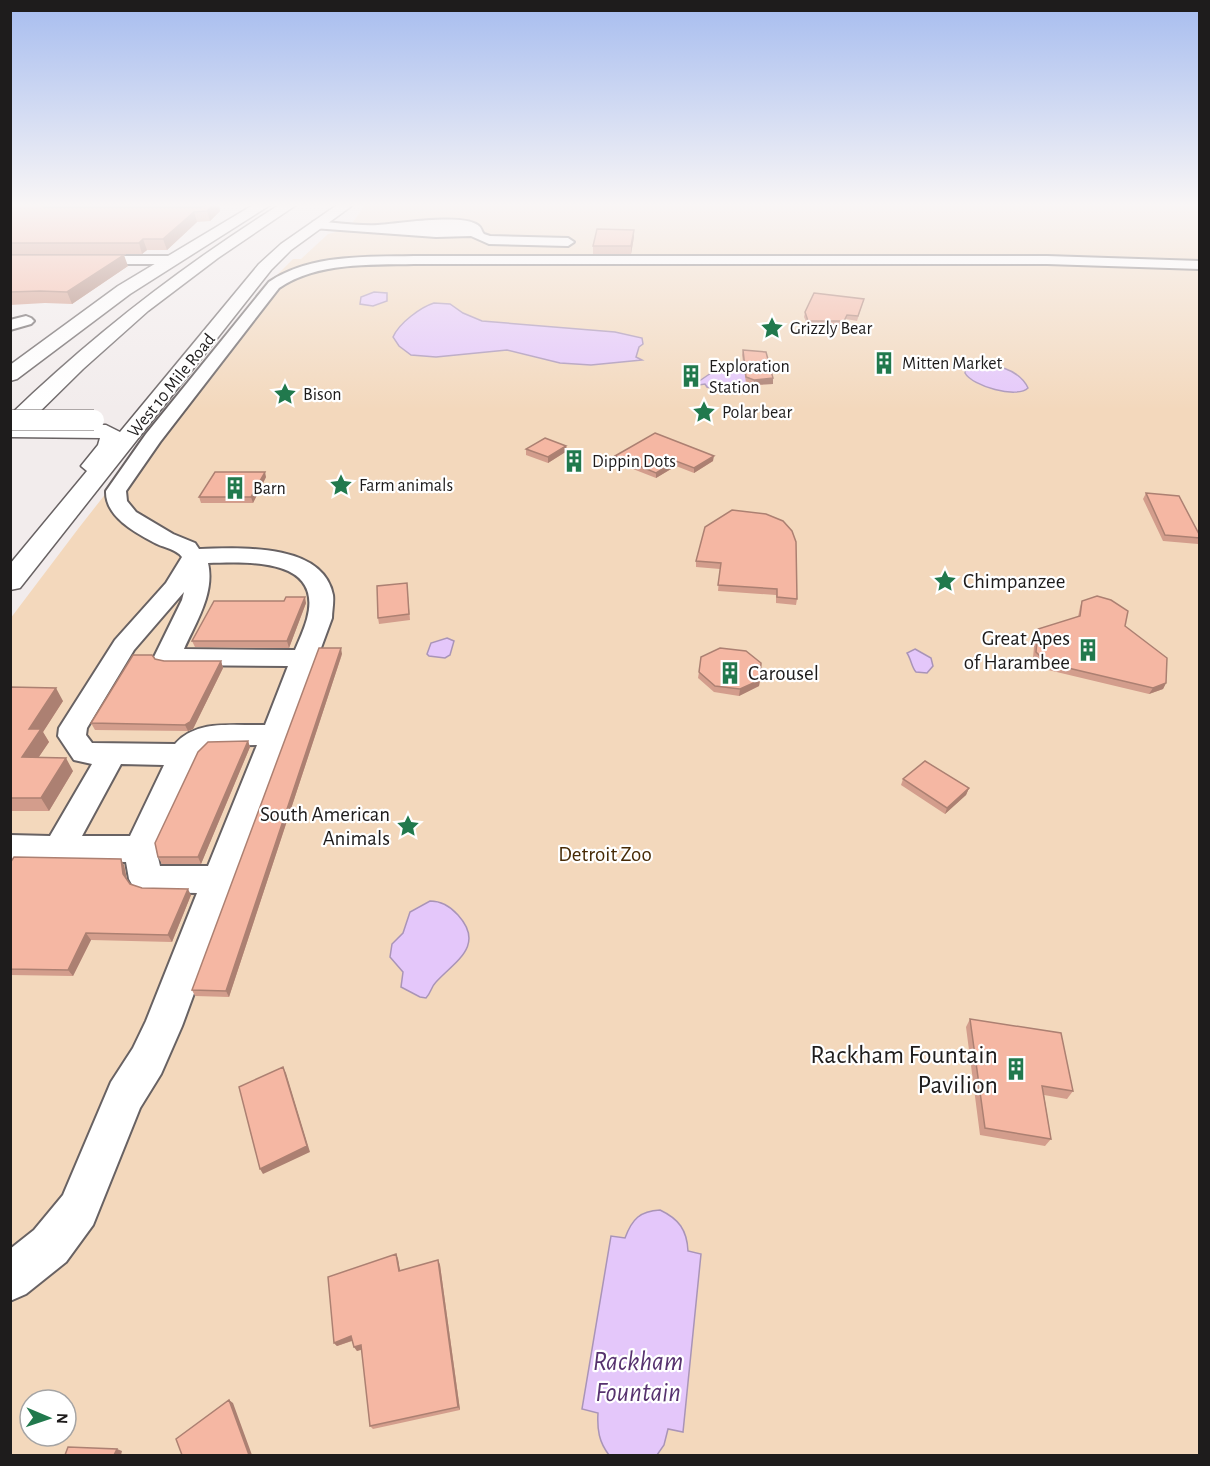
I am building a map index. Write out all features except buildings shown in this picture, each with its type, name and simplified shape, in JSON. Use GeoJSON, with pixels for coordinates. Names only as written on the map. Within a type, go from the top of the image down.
{"type":"FeatureCollection","features":[{"type":"Feature","properties":{"kind":"main road"},"geometry":{"type":"LineString","coordinates":[[10,375],[124,290],[150,273]]}},
{"type":"Feature","properties":{"kind":"main road"},"geometry":{"type":"LineString","coordinates":[[10,429],[77,362],[142,306],[186,273]]}},
{"type":"Feature","properties":{"kind":"main road","name":"West 10 Mile Road"},"geometry":{"type":"LineString","coordinates":[[10,582],[260,273]]}},
{"type":"Feature","properties":{"kind":"main road"},"geometry":{"type":"LineString","coordinates":[[10,384],[29,360]]}},
{"type":"Feature","properties":{"kind":"main road"},"geometry":{"type":"LineString","coordinates":[[10,429],[90,425],[131,418],[151,410]]}},
{"type":"Feature","properties":{"kind":"main road"},"geometry":{"type":"LineString","coordinates":[[10,420],[90,425],[112,436],[111,442],[84,478],[65,515]]}},
{"type":"Feature","properties":{"kind":"street"},"geometry":{"type":"LineString","coordinates":[[294,273],[280,279],[274,285],[153,438],[116,491],[116,502],[128,517],[159,536],[187,548],[194,556],[199,574],[197,591],[191,610],[167,657],[306,658]]}},
{"type":"Feature","properties":{"kind":"street"},"geometry":{"type":"LineString","coordinates":[[10,1278],[50,1246],[78,1210],[125,1096],[147,1061],[162,1026],[318,625],[322,604],[321,591],[314,579],[298,564],[280,558],[194,556]]}},
{"type":"Feature","properties":{"kind":"street"},"geometry":{"type":"LineString","coordinates":[[183,755],[84,753],[72,736],[73,728],[124,646],[175,587],[194,556]]}},
{"type":"Feature","properties":{"kind":"street"},"geometry":{"type":"LineString","coordinates":[[220,880],[146,879],[140,849],[183,755],[193,743],[205,736],[276,735]]}},
{"type":"Feature","properties":{"kind":"street"},"geometry":{"type":"LineString","coordinates":[[59,848],[112,754]]}},
{"type":"Feature","properties":{"kind":"street"},"geometry":{"type":"LineString","coordinates":[[10,848],[140,849]]}},
{"type":"Feature","properties":{"kind":"green space","name":"Detroit Zoo"},"geometry":{"type":"Polygon","coordinates":[[[279,273],[1199,273],[1199,1455],[11,1455],[10,619],[279,273]]]}},
{"type":"Feature","properties":{"kind":"water"},"geometry":{"type":"Polygon","coordinates":[[[374,292],[387,293],[387,301],[373,306],[360,304],[361,297],[374,292]]]}},
{"type":"Feature","properties":{"kind":"water"},"geometry":{"type":"Polygon","coordinates":[[[434,303],[450,304],[463,313],[482,321],[615,332],[642,338],[643,344],[639,347],[636,357],[642,360],[591,365],[560,363],[507,350],[436,357],[411,355],[399,346],[393,337],[400,326],[411,316],[434,303]]]}},
{"type":"Feature","properties":{"kind":"water"},"geometry":{"type":"Polygon","coordinates":[[[971,363],[987,364],[1011,371],[1024,381],[1028,388],[1022,391],[1005,392],[985,386],[969,378],[965,373],[966,366],[971,363]]]}},
{"type":"Feature","properties":{"kind":"water"},"geometry":{"type":"Polygon","coordinates":[[[756,366],[755,391],[746,390],[734,384],[722,387],[715,383],[710,386],[714,389],[705,384],[692,386],[711,373],[710,367],[756,366]]]}},
{"type":"Feature","properties":{"kind":"water"},"geometry":{"type":"Polygon","coordinates":[[[447,638],[454,641],[450,655],[445,658],[427,654],[431,643],[447,638]]]}},
{"type":"Feature","properties":{"kind":"water"},"geometry":{"type":"Polygon","coordinates":[[[915,649],[931,658],[933,666],[927,673],[916,672],[913,668],[907,653],[915,649]]]}},
{"type":"Feature","properties":{"kind":"water"},"geometry":{"type":"Polygon","coordinates":[[[430,901],[442,903],[455,912],[466,926],[469,936],[464,953],[434,984],[426,998],[401,987],[403,972],[390,957],[392,944],[403,933],[410,912],[430,901]]]}},
{"type":"Feature","properties":{"kind":"water","name":"Rackham Fountain"},"geometry":{"type":"Polygon","coordinates":[[[660,1210],[681,1226],[686,1237],[688,1251],[701,1254],[683,1432],[668,1429],[664,1445],[657,1455],[609,1455],[599,1436],[598,1413],[582,1409],[611,1236],[625,1238],[638,1217],[647,1212],[660,1210]]]}},
{"type":"Feature","properties":{"kind":"place","name":"Grizzly Bear"},"geometry":{"type":"Point","coordinates":[772,328]}},
{"type":"Feature","properties":{"kind":"place","name":"Mitten Market"},"geometry":{"type":"Point","coordinates":[884,363]}},
{"type":"Feature","properties":{"kind":"place","name":"Exploration Station"},"geometry":{"type":"Point","coordinates":[691,376]}},
{"type":"Feature","properties":{"kind":"place","name":"Bison"},"geometry":{"type":"Point","coordinates":[285,394]}},
{"type":"Feature","properties":{"kind":"place","name":"Polar bear"},"geometry":{"type":"Point","coordinates":[704,412]}},
{"type":"Feature","properties":{"kind":"place","name":"Dippin Dots"},"geometry":{"type":"Point","coordinates":[574,461]}},
{"type":"Feature","properties":{"kind":"place","name":"Farm animals"},"geometry":{"type":"Point","coordinates":[341,485]}},
{"type":"Feature","properties":{"kind":"place","name":"Barn"},"geometry":{"type":"Point","coordinates":[235,488]}},
{"type":"Feature","properties":{"kind":"place","name":"Chimpanzee"},"geometry":{"type":"Point","coordinates":[945,581]}},
{"type":"Feature","properties":{"kind":"place","name":"Great Apes of Harambee"},"geometry":{"type":"Point","coordinates":[1088,650]}},
{"type":"Feature","properties":{"kind":"place","name":"Carousel"},"geometry":{"type":"Point","coordinates":[730,673]}},
{"type":"Feature","properties":{"kind":"place","name":"South American Animals"},"geometry":{"type":"Point","coordinates":[408,826]}},
{"type":"Feature","properties":{"kind":"place","name":"Rackham Fountain Pavilion"},"geometry":{"type":"Point","coordinates":[1016,1069]}}]}
